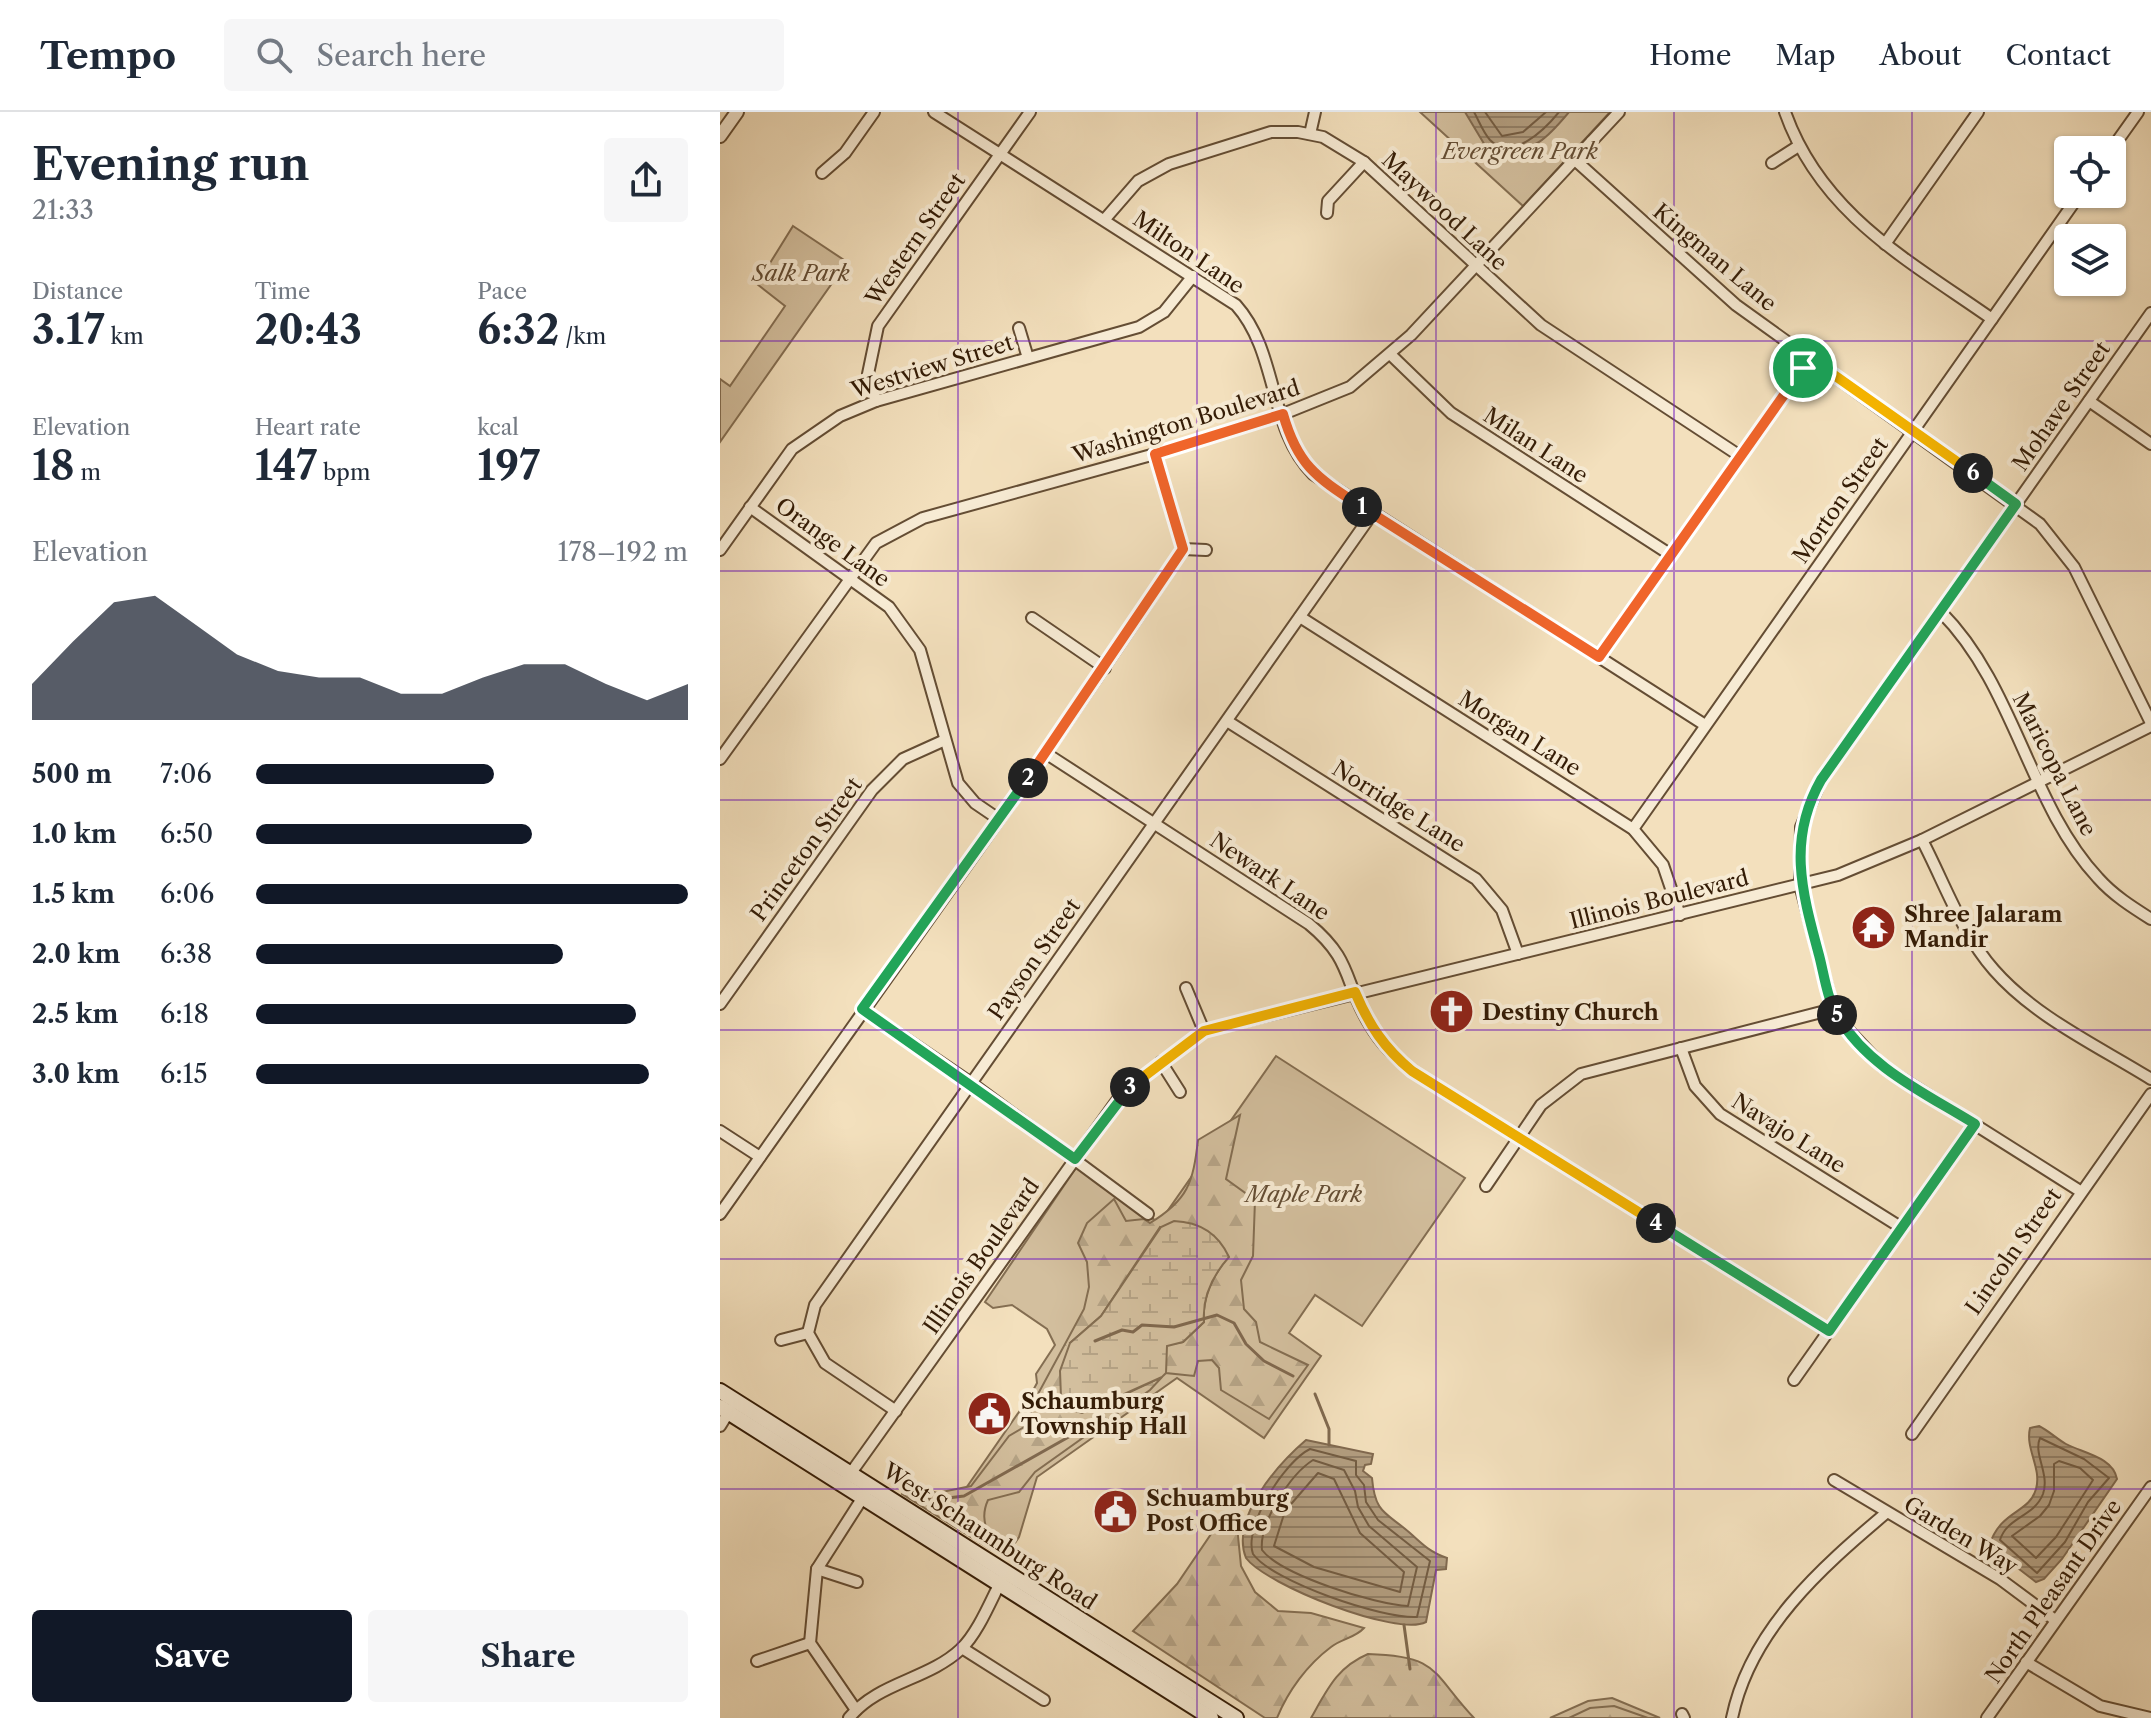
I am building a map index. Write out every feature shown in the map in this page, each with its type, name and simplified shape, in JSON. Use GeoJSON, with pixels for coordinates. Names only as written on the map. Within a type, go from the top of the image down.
{"type":"FeatureCollection","features":[{"type":"Feature","properties":{"kind":"main road","name":"West Schaumburg Road"},"geometry":{"type":"LineString","coordinates":[[720,1391],[728,1407],[1236,1718]]}},
{"type":"Feature","properties":{"kind":"main road","name":"West Schaumburg Road"},"geometry":{"type":"LineString","coordinates":[[1003,1577],[1211,1718]]}},
{"type":"Feature","properties":{"kind":"street"},"geometry":{"type":"LineString","coordinates":[[822,173],[845,153],[874,112]]}},
{"type":"Feature","properties":{"kind":"street","name":"Milton Lane"},"geometry":{"type":"LineString","coordinates":[[934,112],[1226,297],[1250,322],[1263,348],[1291,442],[1309,470],[1372,514],[1705,725]]}},
{"type":"Feature","properties":{"kind":"street","name":"Western Street"},"geometry":{"type":"LineString","coordinates":[[876,401],[868,374],[878,326],[1030,112]]}},
{"type":"Feature","properties":{"kind":"street"},"geometry":{"type":"LineString","coordinates":[[1310,134],[1315,112]]}},
{"type":"Feature","properties":{"kind":"street","name":"Washington Boulevard"},"geometry":{"type":"LineString","coordinates":[[720,759],[849,576],[876,543],[923,518],[1155,454],[1283,414],[1350,387],[1391,355],[1619,112]]}},
{"type":"Feature","properties":{"kind":"street"},"geometry":{"type":"LineString","coordinates":[[1785,112],[1797,147],[1833,196],[1885,244],[1992,319]]}},
{"type":"Feature","properties":{"kind":"street"},"geometry":{"type":"LineString","coordinates":[[1885,244],[1978,112]]}},
{"type":"Feature","properties":{"kind":"street"},"geometry":{"type":"LineString","coordinates":[[2121,136],[2138,112]]}},
{"type":"Feature","properties":{"kind":"street"},"geometry":{"type":"LineString","coordinates":[[720,136],[731,114]]}},
{"type":"Feature","properties":{"kind":"street","name":"Maywood Lane"},"geometry":{"type":"LineString","coordinates":[[1105,219],[1138,181],[1169,164],[1262,134],[1283,131],[1310,134],[1338,144],[1364,162],[1550,331],[1740,456]]}},
{"type":"Feature","properties":{"kind":"street"},"geometry":{"type":"LineString","coordinates":[[1772,163],[1797,147]]}},
{"type":"Feature","properties":{"kind":"street","name":"Kingman Lane"},"geometry":{"type":"LineString","coordinates":[[1575,160],[1713,288],[2016,504],[2046,531],[2074,567],[2151,724]]}},
{"type":"Feature","properties":{"kind":"street"},"geometry":{"type":"LineString","coordinates":[[1327,213],[1328,201],[1364,162]]}},
{"type":"Feature","properties":{"kind":"street","name":"Morton Street"},"geometry":{"type":"LineString","coordinates":[[1633,829],[2070,208]]}},
{"type":"Feature","properties":{"kind":"street","name":"Westview Street"},"geometry":{"type":"LineString","coordinates":[[720,550],[792,449],[817,429],[876,401],[1139,327],[1164,312],[1193,276]]}},
{"type":"Feature","properties":{"kind":"street","name":"Mohave Street"},"geometry":{"type":"LineString","coordinates":[[2080,1191],[1874,1060],[1845,1028],[1833,1009],[1800,885],[1799,842],[1814,792],[2151,313]]}},
{"type":"Feature","properties":{"kind":"street"},"geometry":{"type":"LineString","coordinates":[[1019,328],[1028,358]]}},
{"type":"Feature","properties":{"kind":"street","name":"Milan Lane"},"geometry":{"type":"LineString","coordinates":[[1391,355],[1451,413],[1671,555]]}},
{"type":"Feature","properties":{"kind":"street"},"geometry":{"type":"LineString","coordinates":[[1599,657],[1810,358]]}},
{"type":"Feature","properties":{"kind":"street"},"geometry":{"type":"LineString","coordinates":[[2089,401],[2151,444]]}},
{"type":"Feature","properties":{"kind":"street"},"geometry":{"type":"LineString","coordinates":[[720,1214],[997,818],[1047,754],[1183,549],[1155,454]]}},
{"type":"Feature","properties":{"kind":"street","name":"Orange Lane"},"geometry":{"type":"LineString","coordinates":[[750,507],[889,607],[920,650],[958,783],[975,803],[997,818]]}},
{"type":"Feature","properties":{"kind":"street","name":"Payson Street"},"geometry":{"type":"LineString","coordinates":[[808,1333],[818,1300],[1372,514]]}},
{"type":"Feature","properties":{"kind":"street"},"geometry":{"type":"LineString","coordinates":[[1183,549],[1206,550]]}},
{"type":"Feature","properties":{"kind":"street","name":"Maricopa Lane"},"geometry":{"type":"LineString","coordinates":[[1941,612],[1980,660],[2086,865],[2115,894],[2151,919]]}},
{"type":"Feature","properties":{"kind":"street","name":"Morgan Lane"},"geometry":{"type":"LineString","coordinates":[[1300,617],[1633,829],[1663,865],[1680,915]]}},
{"type":"Feature","properties":{"kind":"street"},"geometry":{"type":"LineString","coordinates":[[1032,618],[1105,668]]}},
{"type":"Feature","properties":{"kind":"street","name":"Norridge Lane"},"geometry":{"type":"LineString","coordinates":[[1227,721],[1476,879],[1502,910],[1518,954]]}},
{"type":"Feature","properties":{"kind":"street","name":"Illinois Boulevard"},"geometry":{"type":"LineString","coordinates":[[848,1478],[1123,1092],[1204,1031],[1856,869],[1922,840],[2151,724]]}},
{"type":"Feature","properties":{"kind":"street","name":"Princeton Street"},"geometry":{"type":"LineString","coordinates":[[720,1004],[872,790],[903,759],[945,740]]}},
{"type":"Feature","properties":{"kind":"street","name":"Newark Lane"},"geometry":{"type":"LineString","coordinates":[[1047,754],[1319,932],[1343,960],[1368,1023],[1388,1051],[1412,1071],[1829,1331]]}},
{"type":"Feature","properties":{"kind":"street"},"geometry":{"type":"LineString","coordinates":[[1922,840],[1968,931],[1998,974],[2041,1011],[2151,1079]]}},
{"type":"Feature","properties":{"kind":"street"},"geometry":{"type":"LineString","coordinates":[[1186,988],[1204,1031]]}},
{"type":"Feature","properties":{"kind":"street"},"geometry":{"type":"LineString","coordinates":[[862,1009],[971,1083],[1148,1214]]}},
{"type":"Feature","properties":{"kind":"street"},"geometry":{"type":"LineString","coordinates":[[1486,1186],[1541,1105],[1581,1074],[1833,1009]]}},
{"type":"Feature","properties":{"kind":"street","name":"Navajo Lane"},"geometry":{"type":"LineString","coordinates":[[1681,1048],[1695,1086],[1720,1114],[1902,1228]]}},
{"type":"Feature","properties":{"kind":"street"},"geometry":{"type":"LineString","coordinates":[[1161,1062],[1180,1092]]}},
{"type":"Feature","properties":{"kind":"street","name":"Lincoln Street"},"geometry":{"type":"LineString","coordinates":[[1912,1434],[2151,1094]]}},
{"type":"Feature","properties":{"kind":"street"},"geometry":{"type":"LineString","coordinates":[[1794,1380],[1975,1124]]}},
{"type":"Feature","properties":{"kind":"street"},"geometry":{"type":"LineString","coordinates":[[720,1131],[760,1157]]}},
{"type":"Feature","properties":{"kind":"street"},"geometry":{"type":"LineString","coordinates":[[781,1340],[808,1333],[825,1363],[896,1411]]}},
{"type":"Feature","properties":{"kind":"street"},"geometry":{"type":"LineString","coordinates":[[720,1426],[728,1407]]}},
{"type":"Feature","properties":{"kind":"street","name":"Garden Way"},"geometry":{"type":"LineString","coordinates":[[1834,1480],[2000,1579],[2055,1620]]}},
{"type":"Feature","properties":{"kind":"street","name":"North Pleasant Drive"},"geometry":{"type":"LineString","coordinates":[[1987,1718],[2151,1487]]}},
{"type":"Feature","properties":{"kind":"street"},"geometry":{"type":"LineString","coordinates":[[867,1490],[817,1569],[810,1643],[852,1714],[896,1683],[935,1667],[962,1648],[1003,1577]]}},
{"type":"Feature","properties":{"kind":"street","name":"Garden Way"},"geometry":{"type":"LineString","coordinates":[[1732,1718],[1745,1677],[1771,1630],[1830,1561],[1886,1513]]}},
{"type":"Feature","properties":{"kind":"street"},"geometry":{"type":"LineString","coordinates":[[817,1569],[857,1582]]}},
{"type":"Feature","properties":{"kind":"street"},"geometry":{"type":"LineString","coordinates":[[757,1661],[810,1643]]}},
{"type":"Feature","properties":{"kind":"street"},"geometry":{"type":"LineString","coordinates":[[962,1648],[1044,1700]]}},
{"type":"Feature","properties":{"kind":"street"},"geometry":{"type":"LineString","coordinates":[[2026,1662],[2100,1706],[2150,1718]]}},
{"type":"Feature","properties":{"kind":"street"},"geometry":{"type":"LineString","coordinates":[[2094,1718],[2100,1706]]}},
{"type":"Feature","properties":{"kind":"green space","name":"Evergreen Park"},"geometry":{"type":"Polygon","coordinates":[[[1420,112],[1610,112],[1523,206],[1420,112]]]}},
{"type":"Feature","properties":{"kind":"green space","name":"Salk Park"},"geometry":{"type":"Polygon","coordinates":[[[793,226],[847,262],[720,442],[720,379],[730,386],[785,306],[757,284],[793,226]]]}},
{"type":"Feature","properties":{"kind":"green space","name":"Maple Park"},"geometry":{"type":"Polygon","coordinates":[[[1276,1056],[1465,1178],[1362,1326],[1315,1295],[1289,1333],[1321,1356],[1264,1438],[1177,1378],[1037,1477],[1019,1537],[1005,1558],[946,1517],[1030,1396],[1037,1383],[1036,1374],[1055,1345],[1047,1329],[1012,1305],[993,1308],[985,1302],[1078,1165],[1159,1223],[1276,1056]]]}},
{"type":"Feature","properties":{"kind":"green space"},"geometry":{"type":"Polygon","coordinates":[[[1240,1115],[1226,1179],[1255,1200],[1253,1256],[1241,1280],[1244,1309],[1256,1322],[1260,1342],[1308,1365],[1269,1419],[1221,1390],[1219,1368],[1212,1360],[1198,1361],[1194,1376],[1166,1373],[1166,1345],[1183,1342],[1204,1322],[1210,1287],[1228,1257],[1160,1227],[1101,1316],[1070,1343],[1113,1400],[1162,1377],[1150,1390],[1035,1472],[1019,1492],[988,1500],[984,1519],[990,1549],[902,1494],[909,1484],[937,1493],[971,1486],[1009,1436],[1029,1424],[1032,1405],[1084,1309],[1089,1287],[1087,1262],[1078,1243],[1087,1223],[1114,1199],[1126,1221],[1144,1219],[1150,1223],[1163,1215],[1181,1198],[1191,1179],[1198,1140],[1240,1115]]]}},
{"type":"Feature","properties":{"kind":"green space"},"geometry":{"type":"Polygon","coordinates":[[[1174,1221],[1207,1230],[1229,1257],[1210,1287],[1204,1322],[1183,1342],[1167,1346],[1166,1373],[1162,1377],[1082,1413],[1068,1409],[1061,1397],[1060,1371],[1070,1343],[1101,1316],[1161,1227],[1174,1221]]]}},
{"type":"Feature","properties":{"kind":"green space"},"geometry":{"type":"Polygon","coordinates":[[[1224,1515],[1237,1526],[1241,1566],[1255,1592],[1278,1611],[1311,1613],[1364,1628],[1335,1644],[1306,1670],[1277,1718],[1265,1718],[1133,1631],[1177,1584],[1224,1515]]]}},
{"type":"Feature","properties":{"kind":"green space"},"geometry":{"type":"Polygon","coordinates":[[[1368,1654],[1409,1658],[1422,1663],[1441,1678],[1474,1718],[1311,1718],[1341,1673],[1368,1654]]]}},
{"type":"Feature","properties":{"kind":"green space"},"geometry":{"type":"Polygon","coordinates":[[[1612,1698],[1660,1718],[1550,1718],[1588,1701],[1612,1698]]]}},
{"type":"Feature","properties":{"kind":"green space"},"geometry":{"type":"Polygon","coordinates":[[[1614,1706],[1648,1718],[1569,1718],[1590,1708],[1614,1706]]]}},
{"type":"Feature","properties":{"kind":"water"},"geometry":{"type":"Polygon","coordinates":[[[1465,112],[1569,112],[1539,142],[1522,150],[1498,155],[1486,147],[1465,112]]]}},
{"type":"Feature","properties":{"kind":"water"},"geometry":{"type":"Polygon","coordinates":[[[2039,1426],[2066,1444],[2104,1461],[2117,1479],[2062,1559],[2044,1579],[2036,1582],[1989,1546],[2000,1525],[2027,1503],[2036,1489],[2037,1474],[2029,1436],[2030,1428],[2039,1426]]]}},
{"type":"Feature","properties":{"kind":"water"},"geometry":{"type":"Polygon","coordinates":[[[1306,1440],[1373,1454],[1371,1464],[1365,1465],[1363,1471],[1372,1478],[1379,1506],[1427,1548],[1447,1558],[1446,1569],[1436,1570],[1426,1622],[1411,1625],[1388,1622],[1333,1606],[1278,1582],[1246,1558],[1243,1542],[1251,1509],[1270,1477],[1306,1440]]]}},
{"type":"Feature","properties":{"kind":"waterway"},"geometry":{"type":"LineString","coordinates":[[1095,1341],[1122,1330],[1133,1332],[1142,1325],[1174,1327],[1217,1315],[1234,1323],[1246,1344],[1264,1361],[1293,1376]]}},
{"type":"Feature","properties":{"kind":"waterway"},"geometry":{"type":"LineString","coordinates":[[1315,1394],[1329,1429],[1329,1445]]}},
{"type":"Feature","properties":{"kind":"waterway"},"geometry":{"type":"LineString","coordinates":[[910,1495],[932,1500],[964,1496],[1081,1430],[1101,1416],[1113,1400]]}},
{"type":"Feature","properties":{"kind":"waterway"},"geometry":{"type":"LineString","coordinates":[[1404,1625],[1410,1669]]}},
{"type":"Feature","properties":{"kind":"place","name":"Shree Jalaram Mandir"},"geometry":{"type":"Point","coordinates":[1873,927]}},
{"type":"Feature","properties":{"kind":"place","name":"Destiny Church"},"geometry":{"type":"Point","coordinates":[1451,1012]}},
{"type":"Feature","properties":{"kind":"place","name":"Schaumburg Township Hall"},"geometry":{"type":"Point","coordinates":[990,1414]}},
{"type":"Feature","properties":{"kind":"place","name":"Schuamburg Post Office"},"geometry":{"type":"Point","coordinates":[1115,1511]}},
{"type":"Feature","properties":{"kind":"route"},"geometry":{"type":"LineString","coordinates":[[1810,358],[2016,504],[1821,780],[1808,803],[1801,827],[1798,853],[1800,885],[1833,1009],[1839,1020],[1882,1066],[1975,1124],[1829,1331],[1412,1071],[1388,1051],[1368,1023],[1355,992],[1204,1031],[1123,1092],[1075,1159],[862,1009],[997,818],[1047,754],[1183,549],[1155,454],[1283,414],[1294,448],[1313,474],[1599,657],[1803,368],[1810,358]]}}]}
